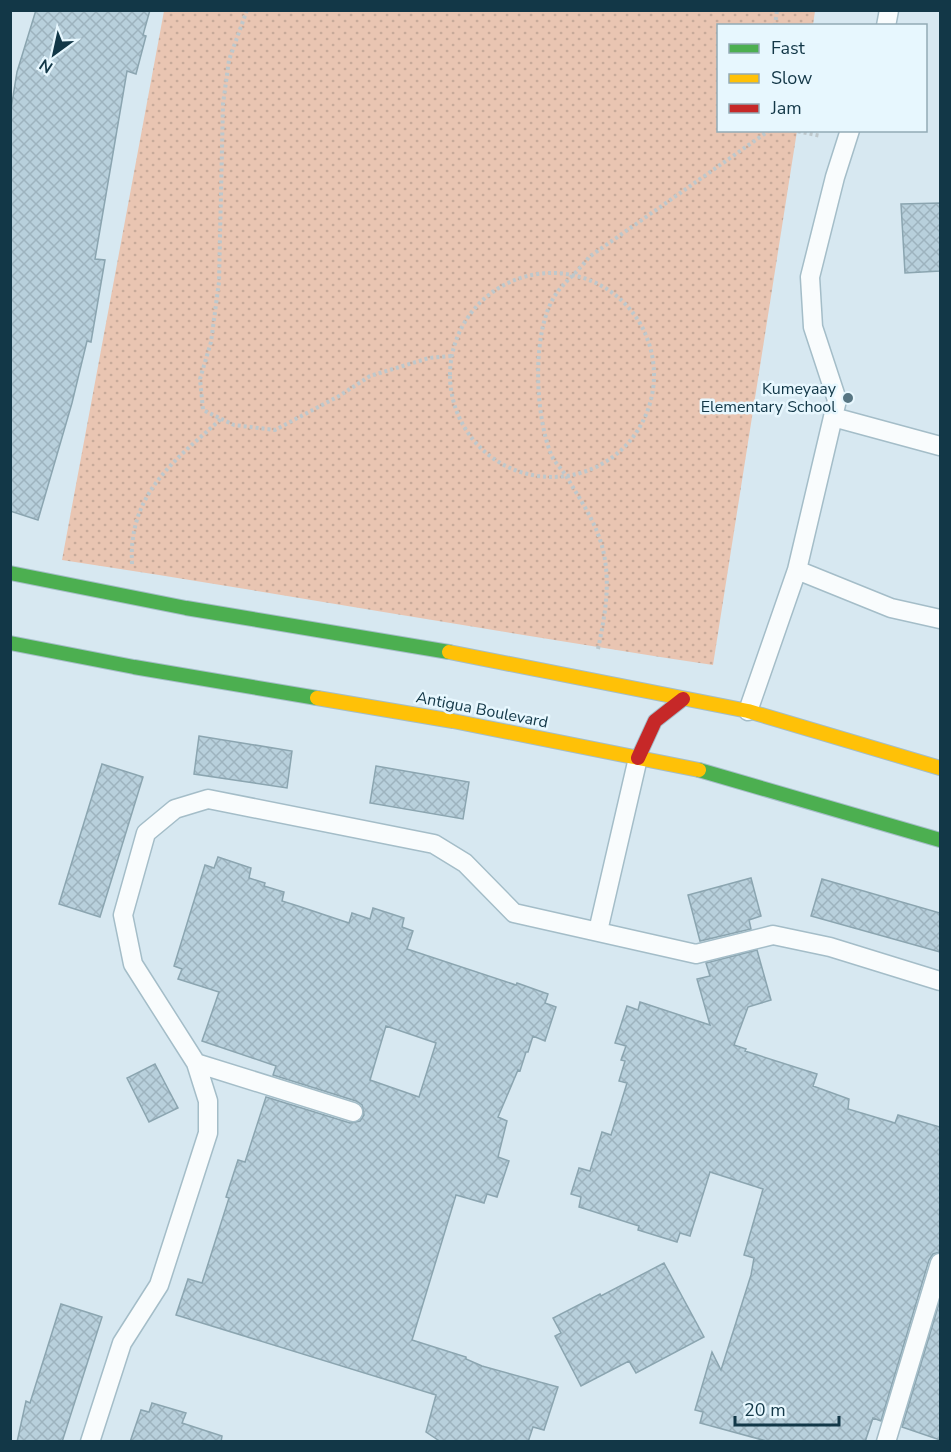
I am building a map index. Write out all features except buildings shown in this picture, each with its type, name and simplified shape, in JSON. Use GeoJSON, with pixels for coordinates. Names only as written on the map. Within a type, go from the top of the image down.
{"type":"FeatureCollection","features":[{"type":"Feature","properties":{"kind":"main road"},"geometry":{"type":"LineString","coordinates":[[10,573],[186,608],[487,658],[748,711],[940,768]]}},
{"type":"Feature","properties":{"kind":"main road","name":"Antigua Boulevard"},"geometry":{"type":"LineString","coordinates":[[10,643],[134,667],[453,721],[691,768],[940,840]]}},
{"type":"Feature","properties":{"kind":"main road"},"geometry":{"type":"LineString","coordinates":[[638,758],[655,721],[683,699]]}},
{"type":"Feature","properties":{"kind":"lane"},"geometry":{"type":"LineString","coordinates":[[748,711],[797,570],[837,400],[813,327],[810,277],[835,177],[849,132]]}},
{"type":"Feature","properties":{"kind":"lane"},"geometry":{"type":"LineString","coordinates":[[833,417],[940,446]]}},
{"type":"Feature","properties":{"kind":"lane"},"geometry":{"type":"LineString","coordinates":[[797,570],[891,608],[940,619]]}},
{"type":"Feature","properties":{"kind":"lane"},"geometry":{"type":"LineString","coordinates":[[598,931],[638,758]]}},
{"type":"Feature","properties":{"kind":"lane"},"geometry":{"type":"LineString","coordinates":[[90,1442],[122,1343],[159,1285],[208,1133],[208,1101],[196,1063],[134,964],[123,915],[146,833],[175,809],[208,799],[434,844],[465,863],[514,913],[696,954],[773,935],[830,947],[940,981]]}},
{"type":"Feature","properties":{"kind":"lane"},"geometry":{"type":"LineString","coordinates":[[196,1063],[353,1112]]}},
{"type":"Feature","properties":{"kind":"lane"},"geometry":{"type":"LineString","coordinates":[[886,1442],[940,1263]]}},
{"type":"Feature","properties":{"kind":"path"},"geometry":{"type":"LineString","coordinates":[[247,10],[229,60],[222,104],[219,282],[212,342],[200,379],[203,410],[234,425],[275,430],[339,396],[370,376],[429,358],[451,356]]}},
{"type":"Feature","properties":{"kind":"path"},"geometry":{"type":"LineString","coordinates":[[598,649],[606,613],[608,582],[603,548],[592,520],[552,456],[540,418],[538,350],[548,311],[556,294],[590,257],[767,132]]}},
{"type":"Feature","properties":{"kind":"path"},"geometry":{"type":"LineString","coordinates":[[549,272],[575,275],[599,284],[619,297],[635,314],[654,358],[655,382],[651,405],[641,427],[626,446],[608,461],[587,472],[566,477],[531,476],[502,464],[477,444],[459,418],[450,387],[451,356],[460,329],[475,307],[496,288],[522,277],[549,272]]}},
{"type":"Feature","properties":{"kind":"path"},"geometry":{"type":"LineString","coordinates":[[132,570],[132,533],[147,493],[174,461],[221,419]]}},
{"type":"Feature","properties":{"kind":"shaded area"},"geometry":{"type":"Polygon","coordinates":[[[164,11],[815,11],[813,24],[717,24],[717,132],[797,132],[713,665],[62,560],[164,11]]]}},
{"type":"Feature","properties":{"kind":"traffic: fast"},"geometry":{"type":"LineString","coordinates":[[10,573],[186,608],[449,652]]}},
{"type":"Feature","properties":{"kind":"traffic: fast"},"geometry":{"type":"LineString","coordinates":[[10,643],[317,698]]}},
{"type":"Feature","properties":{"kind":"traffic: fast"},"geometry":{"type":"LineString","coordinates":[[699,770],[940,840]]}},
{"type":"Feature","properties":{"kind":"traffic: slow"},"geometry":{"type":"LineString","coordinates":[[449,652],[748,711],[940,768]]}},
{"type":"Feature","properties":{"kind":"traffic: slow"},"geometry":{"type":"LineString","coordinates":[[317,698],[453,721],[699,770]]}},
{"type":"Feature","properties":{"kind":"traffic: jam"},"geometry":{"type":"LineString","coordinates":[[638,758],[655,721],[683,699]]}},
{"type":"Feature","properties":{"kind":"place","name":"Kumeyaay Elementary School"},"geometry":{"type":"Point","coordinates":[848,398]}}]}
